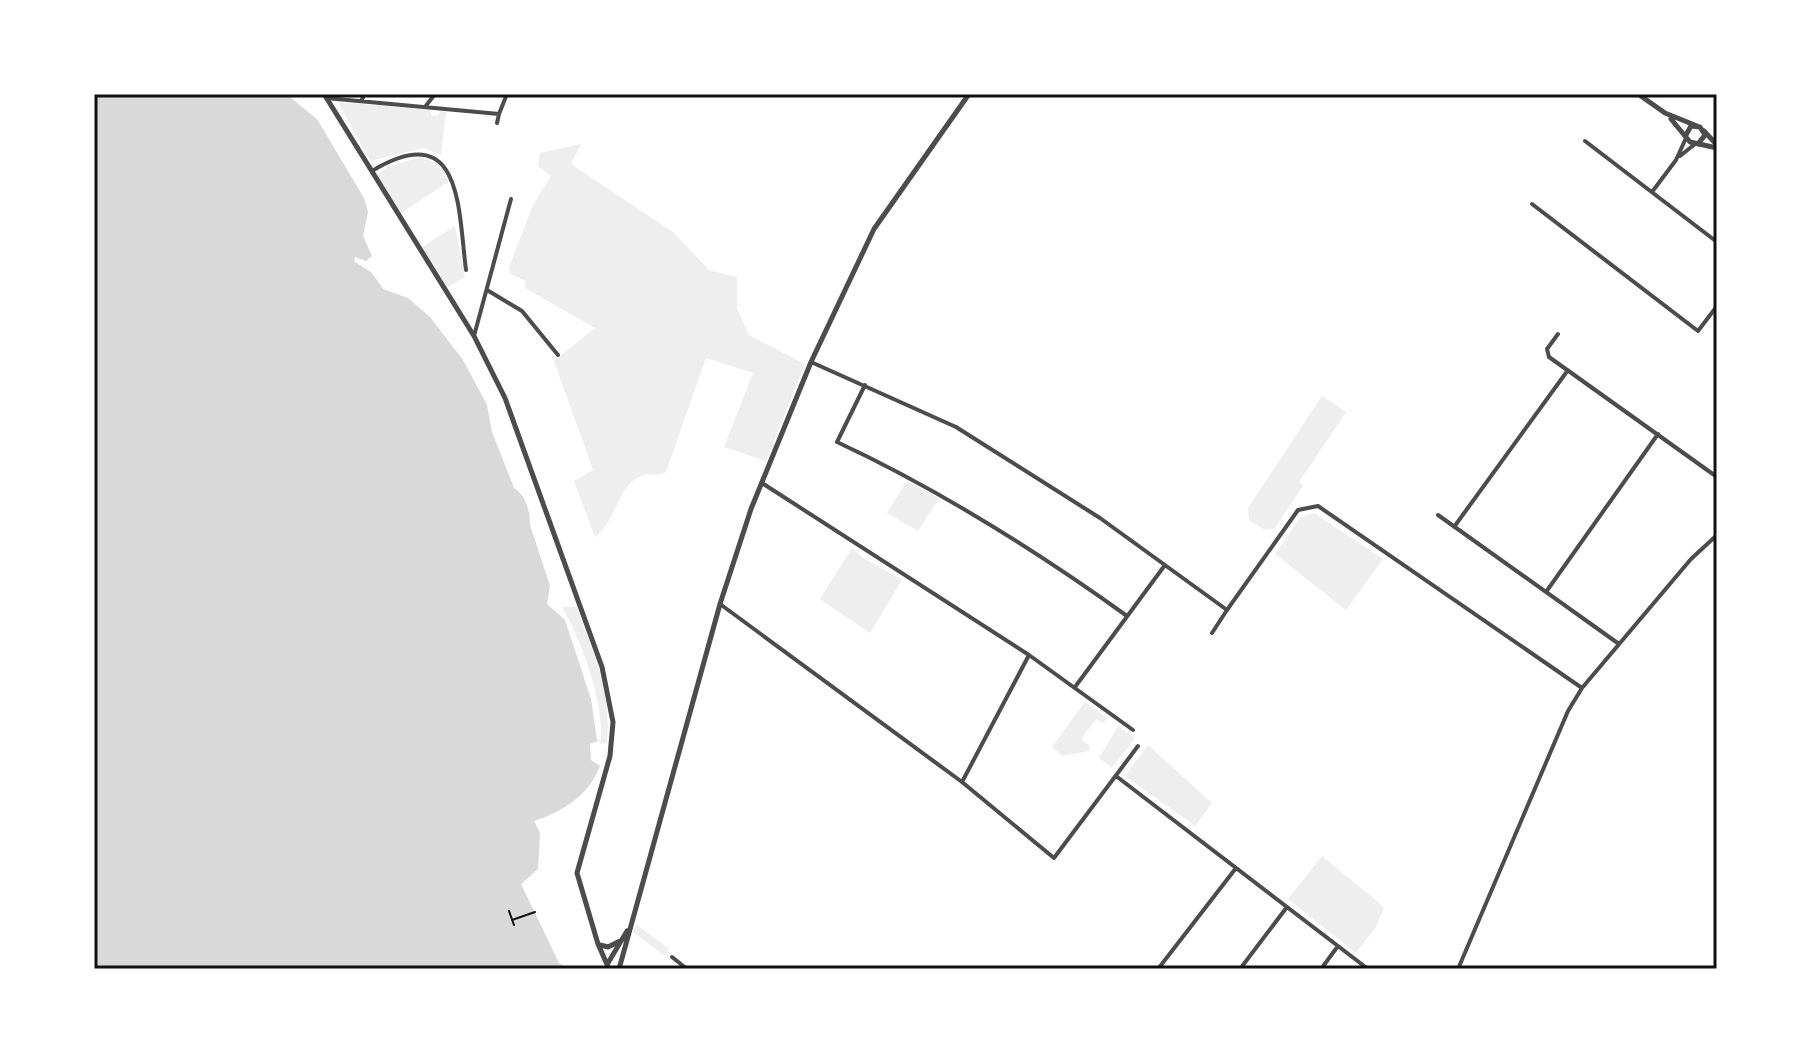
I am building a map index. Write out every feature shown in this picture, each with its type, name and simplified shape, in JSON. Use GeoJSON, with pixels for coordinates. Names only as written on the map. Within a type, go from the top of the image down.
{"type":"FeatureCollection","features":[{"type":"Feature","properties":{"kind":"street"},"geometry":{"type":"LineString","coordinates":[[361,101],[365,94]]}},
{"type":"Feature","properties":{"kind":"street"},"geometry":{"type":"LineString","coordinates":[[425,107],[435,94]]}},
{"type":"Feature","properties":{"kind":"street"},"geometry":{"type":"LineString","coordinates":[[497,123],[507,94]]}},
{"type":"Feature","properties":{"kind":"street"},"geometry":{"type":"LineString","coordinates":[[619,969],[720,604],[762,483],[811,362],[874,229],[969,94]]}},
{"type":"Feature","properties":{"kind":"street"},"geometry":{"type":"LineString","coordinates":[[1638,94],[1665,113],[1697,126],[1717,146]]}},
{"type":"Feature","properties":{"kind":"street"},"geometry":{"type":"LineString","coordinates":[[325,96],[499,114]]}},
{"type":"Feature","properties":{"kind":"street"},"geometry":{"type":"LineString","coordinates":[[325,96],[474,336],[505,398],[610,696],[613,722],[610,756],[577,866],[578,882],[608,967]]}},
{"type":"Feature","properties":{"kind":"street"},"geometry":{"type":"LineString","coordinates":[[1665,113],[1696,144],[1717,146]]}},
{"type":"Feature","properties":{"kind":"street"},"geometry":{"type":"LineString","coordinates":[[1652,192],[1676,160],[1689,128],[1697,126]]}},
{"type":"Feature","properties":{"kind":"street"},"geometry":{"type":"LineString","coordinates":[[1676,160],[1703,141],[1704,131]]}},
{"type":"Feature","properties":{"kind":"street"},"geometry":{"type":"LineString","coordinates":[[1585,141],[1717,242]]}},
{"type":"Feature","properties":{"kind":"street"},"geometry":{"type":"LineString","coordinates":[[370,172],[383,164],[417,155],[429,156],[443,164],[454,180],[466,270]]}},
{"type":"Feature","properties":{"kind":"street"},"geometry":{"type":"LineString","coordinates":[[474,336],[511,199]]}},
{"type":"Feature","properties":{"kind":"street"},"geometry":{"type":"LineString","coordinates":[[1532,204],[1698,331],[1717,306]]}},
{"type":"Feature","properties":{"kind":"street"},"geometry":{"type":"LineString","coordinates":[[487,290],[522,311],[558,355]]}},
{"type":"Feature","properties":{"kind":"street"},"geometry":{"type":"LineString","coordinates":[[1558,334],[1547,349],[1549,357],[1717,477]]}},
{"type":"Feature","properties":{"kind":"street"},"geometry":{"type":"LineString","coordinates":[[811,362],[956,427],[1100,518],[1227,610]]}},
{"type":"Feature","properties":{"kind":"street"},"geometry":{"type":"LineString","coordinates":[[1454,527],[1568,370]]}},
{"type":"Feature","properties":{"kind":"street"},"geometry":{"type":"LineString","coordinates":[[865,385],[837,442],[939,492],[1127,616]]}},
{"type":"Feature","properties":{"kind":"street"},"geometry":{"type":"LineString","coordinates":[[1546,592],[1658,434]]}},
{"type":"Feature","properties":{"kind":"street"},"geometry":{"type":"LineString","coordinates":[[762,483],[1029,655],[1133,730]]}},
{"type":"Feature","properties":{"kind":"street"},"geometry":{"type":"LineString","coordinates":[[1212,633],[1298,510],[1318,506],[1582,688]]}},
{"type":"Feature","properties":{"kind":"street"},"geometry":{"type":"LineString","coordinates":[[1438,515],[1619,644]]}},
{"type":"Feature","properties":{"kind":"street"},"geometry":{"type":"LineString","coordinates":[[1458,969],[1568,711],[1582,688],[1619,644],[1691,559],[1717,535]]}},
{"type":"Feature","properties":{"kind":"street"},"geometry":{"type":"LineString","coordinates":[[1075,687],[1165,565]]}},
{"type":"Feature","properties":{"kind":"street"},"geometry":{"type":"LineString","coordinates":[[720,604],[962,782],[1054,858],[1138,746]]}},
{"type":"Feature","properties":{"kind":"street"},"geometry":{"type":"LineString","coordinates":[[962,782],[1029,655]]}},
{"type":"Feature","properties":{"kind":"street"},"geometry":{"type":"LineString","coordinates":[[1116,776],[1368,969]]}},
{"type":"Feature","properties":{"kind":"street"},"geometry":{"type":"LineString","coordinates":[[1158,969],[1236,868]]}},
{"type":"Feature","properties":{"kind":"street"},"geometry":{"type":"LineString","coordinates":[[1240,969],[1287,907]]}},
{"type":"Feature","properties":{"kind":"street"},"geometry":{"type":"LineString","coordinates":[[608,967],[630,927]]}},
{"type":"Feature","properties":{"kind":"street"},"geometry":{"type":"LineString","coordinates":[[598,944],[608,947],[621,941]]}},
{"type":"Feature","properties":{"kind":"street"},"geometry":{"type":"LineString","coordinates":[[1321,969],[1338,946]]}},
{"type":"Feature","properties":{"kind":"street"},"geometry":{"type":"LineString","coordinates":[[672,957],[687,969]]}},
{"type":"Feature","properties":{"kind":"street"},"geometry":{"type":"LineString","coordinates":[[608,967],[621,959]]}},
{"type":"Feature","properties":{"kind":"path"},"geometry":{"type":"LineString","coordinates":[[509,911],[514,925]]}},
{"type":"Feature","properties":{"kind":"path"},"geometry":{"type":"LineString","coordinates":[[512,920],[535,912]]}},
{"type":"Feature","properties":{"kind":"shaded area"},"geometry":{"type":"Polygon","coordinates":[[[94,94],[286,94],[317,119],[364,198],[368,212],[363,236],[372,256],[366,261],[355,257],[354,261],[372,273],[383,289],[408,298],[430,317],[463,360],[487,405],[492,432],[514,488],[526,504],[550,586],[547,604],[565,620],[591,699],[597,740],[601,740],[590,744],[591,760],[600,766],[589,786],[565,807],[534,821],[540,833],[538,869],[521,884],[559,963],[570,969],[94,969],[94,94]]]}},
{"type":"Feature","properties":{"kind":"shaded area"},"geometry":{"type":"Polygon","coordinates":[[[338,102],[430,110],[432,116],[446,112],[441,155],[424,148],[370,161],[338,102]]]}},
{"type":"Feature","properties":{"kind":"shaded area"},"geometry":{"type":"Polygon","coordinates":[[[581,144],[571,164],[673,232],[709,270],[737,277],[737,308],[749,335],[805,364],[766,461],[724,447],[753,373],[706,358],[666,472],[644,475],[633,481],[621,496],[608,523],[595,537],[574,481],[593,470],[554,361],[595,328],[525,288],[525,281],[510,273],[509,267],[533,205],[551,176],[538,166],[540,153],[581,144]]]}},
{"type":"Feature","properties":{"kind":"shaded area"},"geometry":{"type":"Polygon","coordinates":[[[421,157],[440,165],[450,181],[401,213],[377,175],[387,167],[421,157]]]}},
{"type":"Feature","properties":{"kind":"shaded area"},"geometry":{"type":"Polygon","coordinates":[[[455,226],[465,277],[448,287],[422,247],[455,226]]]}},
{"type":"Feature","properties":{"kind":"shaded area"},"geometry":{"type":"Polygon","coordinates":[[[1322,396],[1346,412],[1299,482],[1303,486],[1275,528],[1265,530],[1249,520],[1248,508],[1322,396]]]}},
{"type":"Feature","properties":{"kind":"shaded area"},"geometry":{"type":"Polygon","coordinates":[[[907,481],[939,498],[918,531],[887,513],[907,481]]]}},
{"type":"Feature","properties":{"kind":"shaded area"},"geometry":{"type":"Polygon","coordinates":[[[1314,513],[1383,559],[1346,610],[1275,554],[1300,518],[1314,513]]]}},
{"type":"Feature","properties":{"kind":"shaded area"},"geometry":{"type":"Polygon","coordinates":[[[852,548],[863,558],[902,580],[870,633],[820,599],[852,548]]]}},
{"type":"Feature","properties":{"kind":"shaded area"},"geometry":{"type":"Polygon","coordinates":[[[562,607],[577,607],[595,657],[607,708],[607,743],[600,744],[596,693],[577,637],[562,607]]]}},
{"type":"Feature","properties":{"kind":"shaded area"},"geometry":{"type":"Polygon","coordinates":[[[1085,702],[1107,718],[1103,723],[1096,719],[1081,739],[1090,746],[1089,751],[1062,756],[1052,747],[1085,702]]]}},
{"type":"Feature","properties":{"kind":"shaded area"},"geometry":{"type":"Polygon","coordinates":[[[1118,726],[1135,738],[1112,768],[1099,758],[1118,726]]]}},
{"type":"Feature","properties":{"kind":"shaded area"},"geometry":{"type":"Polygon","coordinates":[[[1148,745],[1212,803],[1195,826],[1125,776],[1148,745]]]}},
{"type":"Feature","properties":{"kind":"shaded area"},"geometry":{"type":"Polygon","coordinates":[[[1322,856],[1384,907],[1376,927],[1356,953],[1288,899],[1322,856]]]}},
{"type":"Feature","properties":{"kind":"shaded area"},"geometry":{"type":"Polygon","coordinates":[[[636,924],[669,949],[665,956],[633,932],[636,924]]]}}]}
